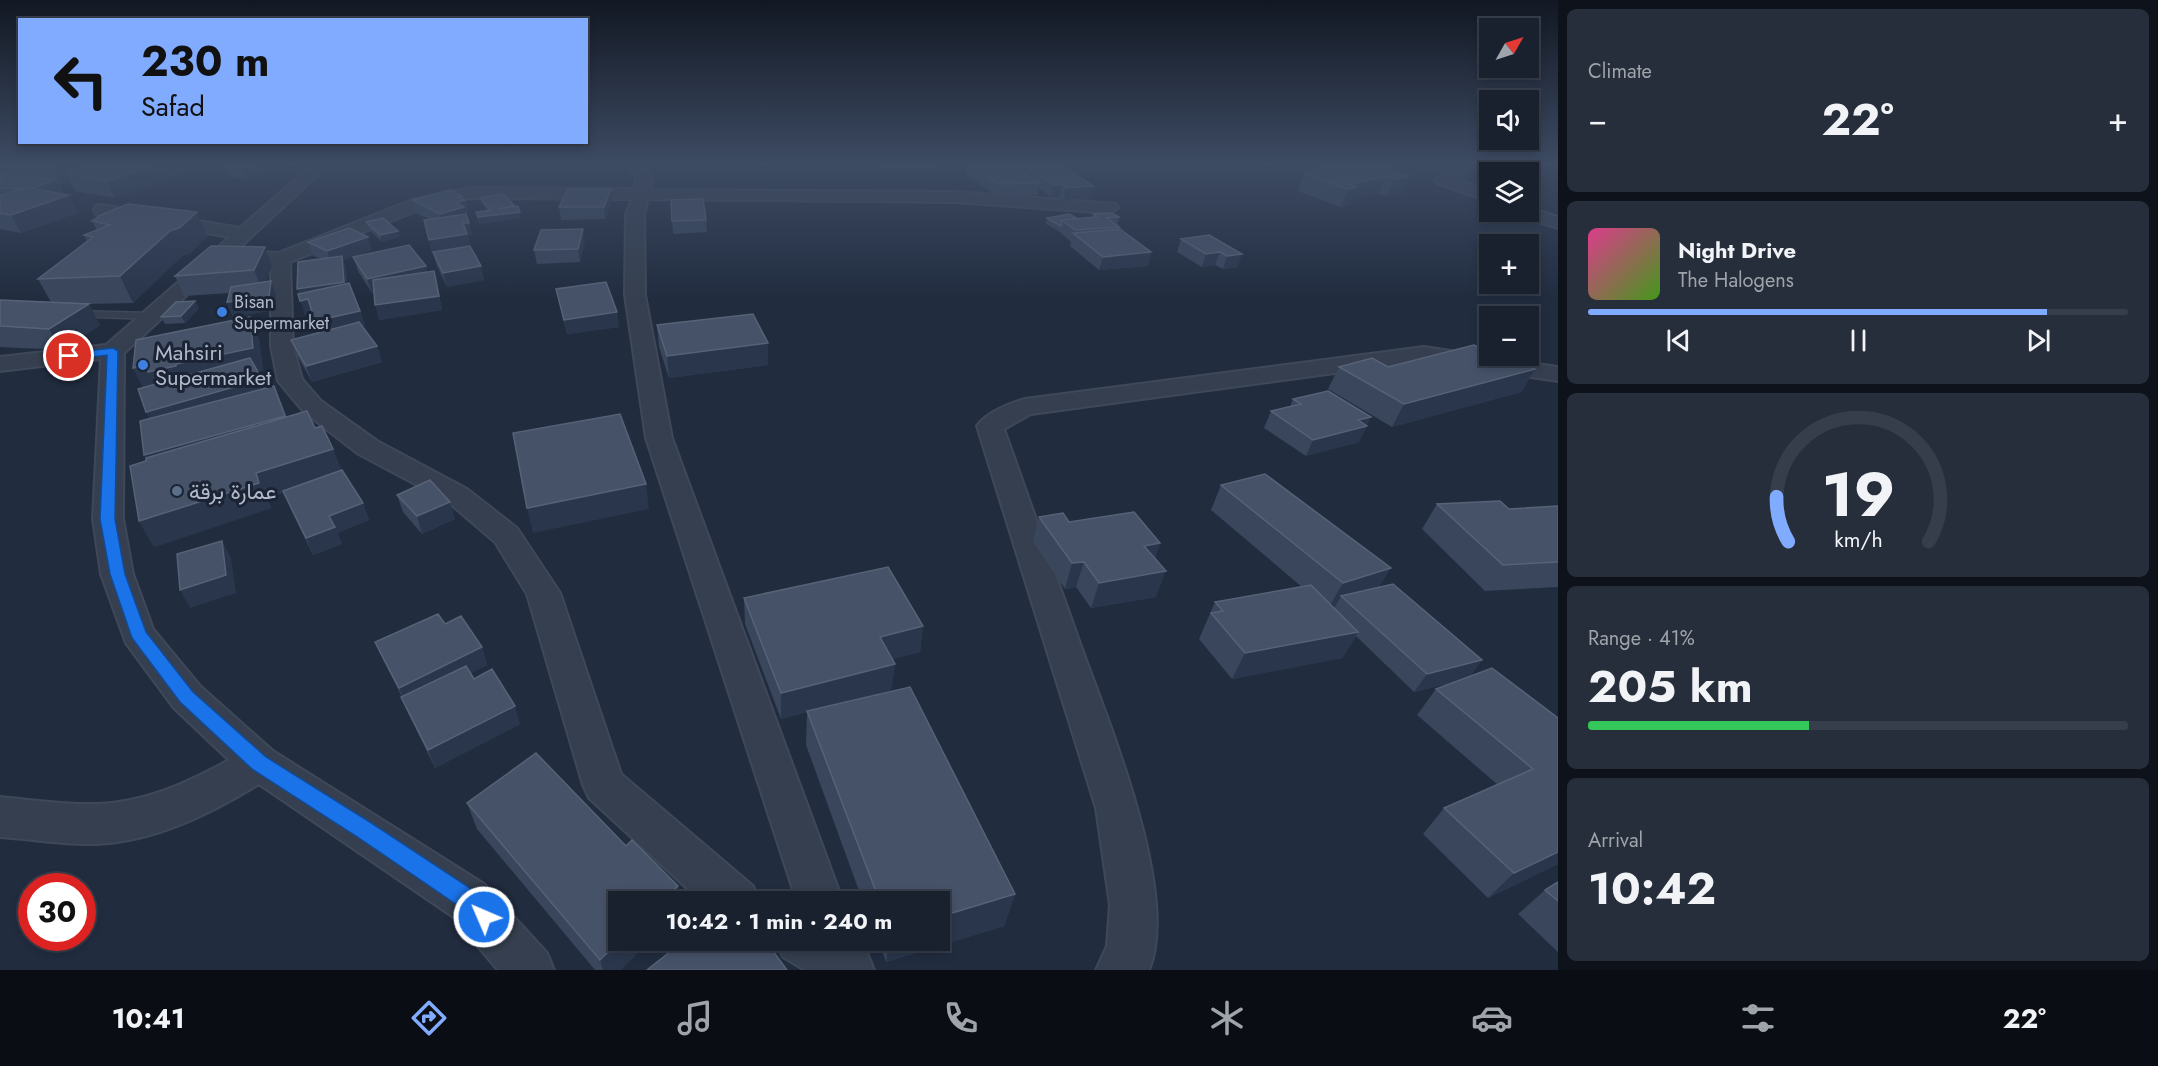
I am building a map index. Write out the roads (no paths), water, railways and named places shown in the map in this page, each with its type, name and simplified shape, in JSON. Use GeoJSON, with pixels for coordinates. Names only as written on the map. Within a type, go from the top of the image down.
{"type":"FeatureCollection","features":[{"type":"Feature","properties":{"kind":"street"},"geometry":{"type":"LineString","coordinates":[[1,364],[113,351],[272,208]]}},
{"type":"Feature","properties":{"kind":"street"},"geometry":{"type":"LineString","coordinates":[[219,255],[280,259],[409,208]]}},
{"type":"Feature","properties":{"kind":"street"},"geometry":{"type":"LineString","coordinates":[[637,208],[634,295],[659,438],[816,891]]}},
{"type":"Feature","properties":{"kind":"street"},"geometry":{"type":"LineString","coordinates":[[102,210],[243,234]]}},
{"type":"Feature","properties":{"kind":"street"},"geometry":{"type":"LineString","coordinates":[[1539,217],[1558,224]]}},
{"type":"Feature","properties":{"kind":"street"},"geometry":{"type":"LineString","coordinates":[[280,259],[282,346],[290,381],[312,406],[367,447],[457,495],[506,535],[543,593],[604,785],[725,891]]}},
{"type":"Feature","properties":{"kind":"street"},"geometry":{"type":"LineString","coordinates":[[113,351],[108,519],[117,574],[138,634],[187,697],[259,763],[468,900],[530,970]]}},
{"type":"Feature","properties":{"kind":"street"},"geometry":{"type":"LineString","coordinates":[[1120,970],[1131,954],[1133,905],[1117,808],[990,426],[1025,407],[1424,354],[1558,374]]}},
{"type":"Feature","properties":{"kind":"street"},"geometry":{"type":"LineString","coordinates":[[0,817],[97,824],[130,820],[211,792],[259,763]]}},
{"type":"Feature","properties":{"kind":"street"},"geometry":{"type":"LineString","coordinates":[[824,951],[842,959]]}},
{"type":"Feature","properties":{"kind":"lane"},"geometry":{"type":"LineString","coordinates":[[58,314],[152,316]]}},
{"type":"Feature","properties":{"kind":"place","name":"Bisan Supermarket"},"geometry":{"type":"Point","coordinates":[222,312]}},
{"type":"Feature","properties":{"kind":"place","name":"Mahsiri Supermarket"},"geometry":{"type":"Point","coordinates":[143,365]}},
{"type":"Feature","properties":{"kind":"place","name":"عمارة برقة"},"geometry":{"type":"Point","coordinates":[177,491]}}]}
